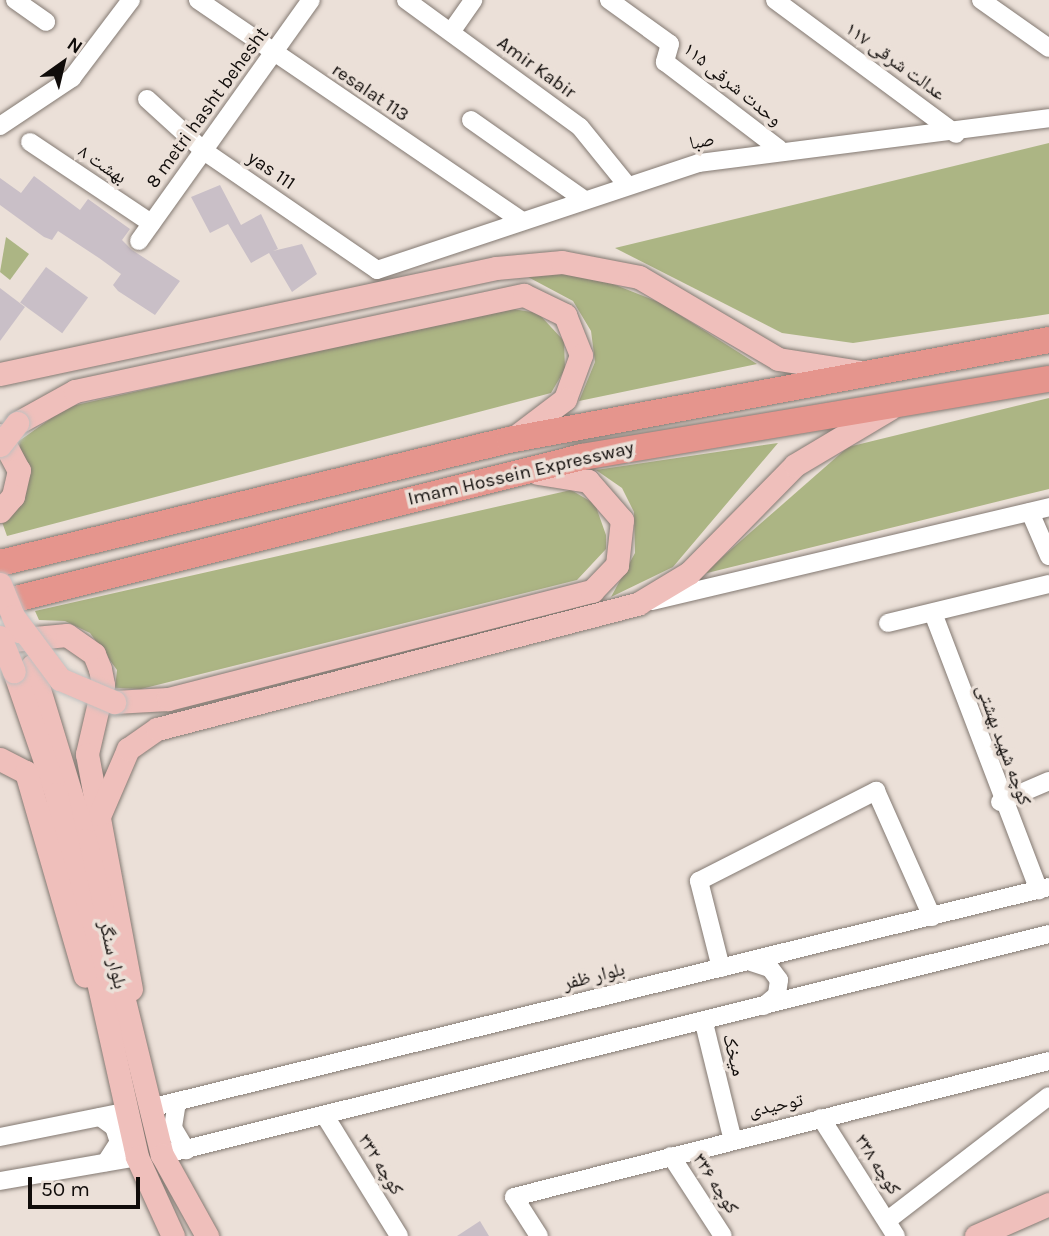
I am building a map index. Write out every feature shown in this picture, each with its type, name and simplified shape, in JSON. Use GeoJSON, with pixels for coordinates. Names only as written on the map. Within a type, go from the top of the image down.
{"type":"FeatureCollection","features":[{"type":"Feature","properties":{"kind":"highway","name":"Imam Hossein Expressway"},"geometry":{"type":"LineString","coordinates":[[0,563],[509,440],[1049,340]]}},
{"type":"Feature","properties":{"kind":"highway","name":"Imam Hossein Expressway"},"geometry":{"type":"LineString","coordinates":[[6,609],[521,472],[717,430],[1049,379]]}},
{"type":"Feature","properties":{"kind":"main road"},"geometry":{"type":"LineString","coordinates":[[0,374],[496,268],[562,261],[639,277],[778,359],[871,373]]}},
{"type":"Feature","properties":{"kind":"main road"},"geometry":{"type":"LineString","coordinates":[[0,445],[8,429],[75,391],[524,295],[565,315],[581,355],[565,399],[509,440]]}},
{"type":"Feature","properties":{"kind":"main road"},"geometry":{"type":"LineString","coordinates":[[100,814],[128,749],[157,729],[628,606],[689,573],[804,458],[905,401]]}},
{"type":"Feature","properties":{"kind":"main road"},"geometry":{"type":"LineString","coordinates":[[0,511],[13,496],[19,470],[8,429]]}},
{"type":"Feature","properties":{"kind":"main road"},"geometry":{"type":"LineString","coordinates":[[6,609],[60,679],[114,702],[168,699],[593,592],[621,551],[622,520],[615,505],[570,474],[521,472]]}},
{"type":"Feature","properties":{"kind":"main road"},"geometry":{"type":"LineString","coordinates":[[0,584],[23,669]]}},
{"type":"Feature","properties":{"kind":"main road"},"geometry":{"type":"LineString","coordinates":[[0,644],[67,635],[94,654],[103,685],[87,754],[128,951],[126,1065]]}},
{"type":"Feature","properties":{"kind":"main road"},"geometry":{"type":"LineString","coordinates":[[0,637],[23,669]]}},
{"type":"Feature","properties":{"kind":"main road","name":"بلوار سنگر"},"geometry":{"type":"LineString","coordinates":[[23,669],[126,1065],[150,1108],[162,1155],[206,1236]]}},
{"type":"Feature","properties":{"kind":"main road"},"geometry":{"type":"LineString","coordinates":[[3,761],[26,772],[126,1065]]}},
{"type":"Feature","properties":{"kind":"main road","name":"بلوار سنگر"},"geometry":{"type":"LineString","coordinates":[[126,1065],[124,1112],[137,1157],[173,1236]]}},
{"type":"Feature","properties":{"kind":"main road"},"geometry":{"type":"LineString","coordinates":[[976,1236],[1049,1204]]}},
{"type":"Feature","properties":{"kind":"street"},"geometry":{"type":"LineString","coordinates":[[15,0],[46,22]]}},
{"type":"Feature","properties":{"kind":"street"},"geometry":{"type":"LineString","coordinates":[[0,126],[72,78],[131,0]]}},
{"type":"Feature","properties":{"kind":"street","name":"resalat 113"},"geometry":{"type":"LineString","coordinates":[[198,0],[520,220]]}},
{"type":"Feature","properties":{"kind":"street","name":"8 metri hasht behesht"},"geometry":{"type":"LineString","coordinates":[[139,241],[311,0]]}},
{"type":"Feature","properties":{"kind":"street","name":"Amir Kabir"},"geometry":{"type":"LineString","coordinates":[[406,0],[580,127],[627,185]]}},
{"type":"Feature","properties":{"kind":"street"},"geometry":{"type":"LineString","coordinates":[[451,32],[473,0]]}},
{"type":"Feature","properties":{"kind":"street","name":"۱۱۵ وحدت شرقی"},"geometry":{"type":"LineString","coordinates":[[609,0],[670,44],[665,62],[779,149]]}},
{"type":"Feature","properties":{"kind":"street","name":"۱۱۷ عدالت شرقی"},"geometry":{"type":"LineString","coordinates":[[775,0],[956,134]]}},
{"type":"Feature","properties":{"kind":"street"},"geometry":{"type":"LineString","coordinates":[[981,0],[1049,48]]}},
{"type":"Feature","properties":{"kind":"street","name":"yas 111"},"geometry":{"type":"LineString","coordinates":[[147,99],[204,151],[377,270]]}},
{"type":"Feature","properties":{"kind":"street","name":"صبا"},"geometry":{"type":"LineString","coordinates":[[377,270],[627,185],[779,149],[956,134],[1049,118]]}},
{"type":"Feature","properties":{"kind":"street"},"geometry":{"type":"LineString","coordinates":[[471,120],[583,199]]}},
{"type":"Feature","properties":{"kind":"street","name":"۸ بهشت"},"geometry":{"type":"LineString","coordinates":[[30,142],[151,223]]}},
{"type":"Feature","properties":{"kind":"street"},"geometry":{"type":"LineString","coordinates":[[628,606],[1049,507]]}},
{"type":"Feature","properties":{"kind":"street"},"geometry":{"type":"LineString","coordinates":[[1030,512],[1049,556]]}},
{"type":"Feature","properties":{"kind":"street"},"geometry":{"type":"LineString","coordinates":[[888,623],[1049,584]]}},
{"type":"Feature","properties":{"kind":"street","name":"کوچه شهید بهشتی"},"geometry":{"type":"LineString","coordinates":[[933,613],[1000,802],[1044,888]]}},
{"type":"Feature","properties":{"kind":"street"},"geometry":{"type":"LineString","coordinates":[[1000,802],[1049,781]]}},
{"type":"Feature","properties":{"kind":"street"},"geometry":{"type":"LineString","coordinates":[[722,968],[699,881],[876,791],[932,917]]}},
{"type":"Feature","properties":{"kind":"street","name":"بلوار ظفر"},"geometry":{"type":"LineString","coordinates":[[150,1108],[1044,888]]}},
{"type":"Feature","properties":{"kind":"street"},"geometry":{"type":"LineString","coordinates":[[162,1155],[704,1023],[1049,934]]}},
{"type":"Feature","properties":{"kind":"street"},"geometry":{"type":"LineString","coordinates":[[751,962],[770,968],[779,980],[777,995],[761,1008]]}},
{"type":"Feature","properties":{"kind":"street","name":"میخک"},"geometry":{"type":"LineString","coordinates":[[704,1023],[732,1138]]}},
{"type":"Feature","properties":{"kind":"street","name":"توحیدی"},"geometry":{"type":"LineString","coordinates":[[539,1236],[514,1197],[732,1138],[1049,1061]]}},
{"type":"Feature","properties":{"kind":"street"},"geometry":{"type":"LineString","coordinates":[[892,1228],[1049,1096]]}},
{"type":"Feature","properties":{"kind":"street"},"geometry":{"type":"LineString","coordinates":[[177,1102],[173,1128],[186,1150]]}},
{"type":"Feature","properties":{"kind":"street"},"geometry":{"type":"LineString","coordinates":[[0,1137],[124,1112]]}},
{"type":"Feature","properties":{"kind":"street","name":"کوچه ۳۳۲"},"geometry":{"type":"LineString","coordinates":[[325,1116],[399,1236]]}},
{"type":"Feature","properties":{"kind":"street"},"geometry":{"type":"LineString","coordinates":[[100,1117],[114,1127],[119,1142],[106,1162]]}},
{"type":"Feature","properties":{"kind":"street","name":"کوچه ۳۳۸"},"geometry":{"type":"LineString","coordinates":[[821,1118],[892,1228]]}},
{"type":"Feature","properties":{"kind":"street","name":"کوچه ۳۳۶"},"geometry":{"type":"LineString","coordinates":[[671,1156],[723,1236]]}},
{"type":"Feature","properties":{"kind":"street"},"geometry":{"type":"LineString","coordinates":[[0,1181],[137,1157]]}},
{"type":"Feature","properties":{"kind":"green space"},"geometry":{"type":"Polygon","coordinates":[[[1049,143],[1049,314],[853,343],[782,333],[615,248],[1049,143]]]}},
{"type":"Feature","properties":{"kind":"green space"},"geometry":{"type":"Polygon","coordinates":[[[6,237],[29,254],[10,280],[0,272],[6,237]]]}},
{"type":"Feature","properties":{"kind":"green space"},"geometry":{"type":"Polygon","coordinates":[[[570,267],[661,303],[757,364],[579,401],[595,362],[591,331],[573,301],[528,277],[570,267]]]}},
{"type":"Feature","properties":{"kind":"green space"},"geometry":{"type":"Polygon","coordinates":[[[507,308],[538,313],[564,341],[565,369],[551,393],[7,536],[2,522],[27,486],[19,441],[67,407],[507,308]]]}},
{"type":"Feature","properties":{"kind":"green space"},"geometry":{"type":"Polygon","coordinates":[[[1049,398],[1049,489],[703,574],[848,447],[1049,398]]]}},
{"type":"Feature","properties":{"kind":"green space"},"geometry":{"type":"Polygon","coordinates":[[[778,443],[673,567],[611,597],[635,553],[634,512],[622,488],[596,470],[778,443]]]}},
{"type":"Feature","properties":{"kind":"green space"},"geometry":{"type":"Polygon","coordinates":[[[571,490],[595,504],[606,535],[606,549],[577,580],[141,689],[115,688],[117,670],[90,633],[65,621],[39,620],[35,611],[571,490]]]}},
{"type":"Feature","properties":{"kind":"building"},"geometry":{"type":"Polygon","coordinates":[[[34,176],[80,210],[88,199],[130,229],[122,240],[132,250],[180,281],[155,315],[118,291],[113,285],[121,274],[99,258],[58,231],[52,240],[44,237],[0,205],[0,178],[21,193],[34,176]]]}},
{"type":"Feature","properties":{"kind":"building"},"geometry":{"type":"Polygon","coordinates":[[[220,185],[241,225],[261,214],[278,249],[273,251],[302,244],[317,274],[292,292],[269,253],[251,263],[228,224],[210,233],[191,197],[220,185]]]}},
{"type":"Feature","properties":{"kind":"building"},"geometry":{"type":"Polygon","coordinates":[[[46,267],[88,298],[62,333],[20,303],[46,267]]]}},
{"type":"Feature","properties":{"kind":"building"},"geometry":{"type":"Polygon","coordinates":[[[0,288],[25,307],[0,341],[0,288]]]}},
{"type":"Feature","properties":{"kind":"building"},"geometry":{"type":"Polygon","coordinates":[[[480,1221],[489,1236],[457,1236],[480,1221]]]}}]}
